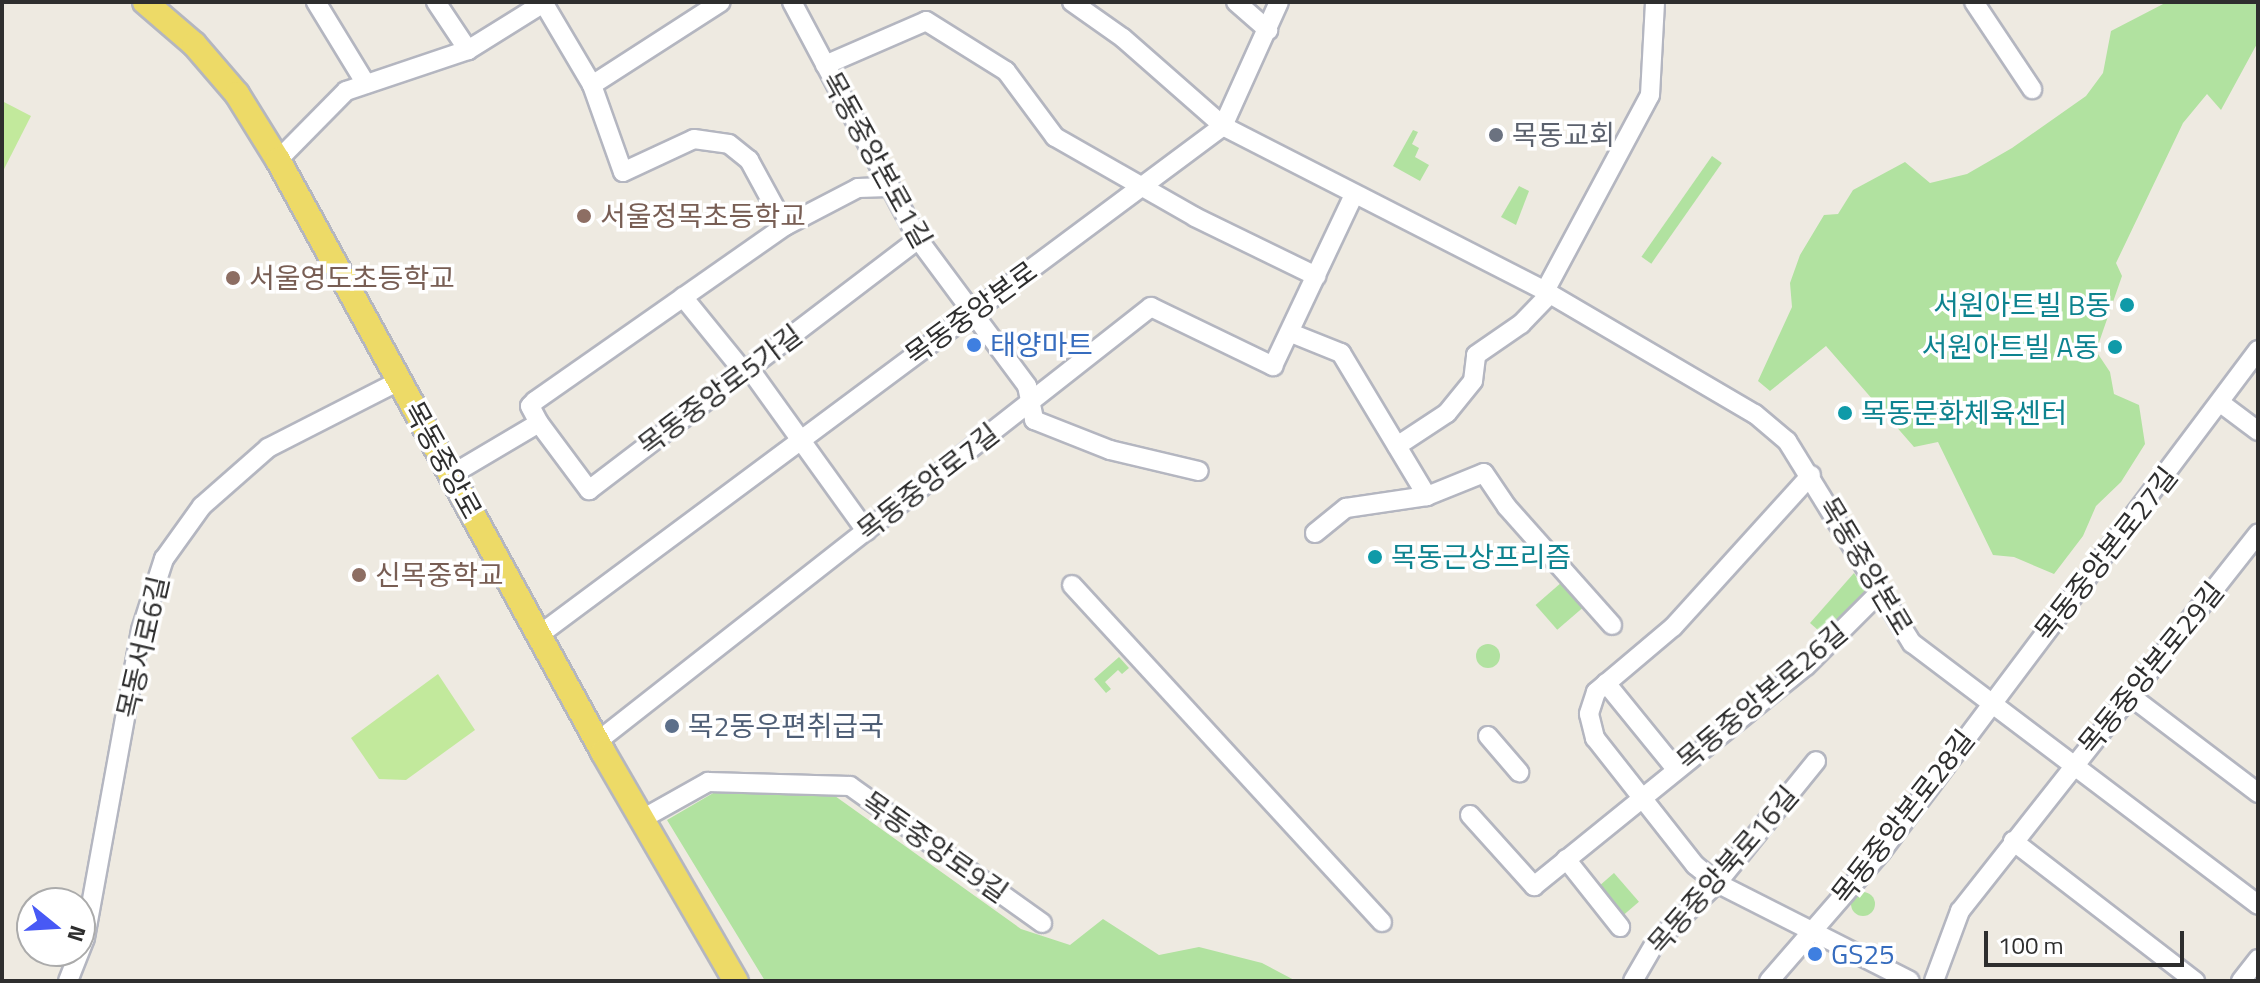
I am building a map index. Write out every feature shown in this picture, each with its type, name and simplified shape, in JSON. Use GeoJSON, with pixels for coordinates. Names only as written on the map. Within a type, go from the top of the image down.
{"type":"FeatureCollection","features":[{"type":"Feature","properties":{"kind":"main road","name":"목동중앙로"},"geometry":{"type":"LineString","coordinates":[[145,2],[194,44],[237,94],[278,160],[598,741],[736,981]]}},
{"type":"Feature","properties":{"kind":"street"},"geometry":{"type":"LineString","coordinates":[[316,2],[366,84]]}},
{"type":"Feature","properties":{"kind":"street"},"geometry":{"type":"LineString","coordinates":[[436,2],[468,50]]}},
{"type":"Feature","properties":{"kind":"street"},"geometry":{"type":"LineString","coordinates":[[278,160],[333,99],[366,84],[468,50],[544,2],[592,85],[623,172],[694,139],[729,144],[749,160],[785,226]]}},
{"type":"Feature","properties":{"kind":"street"},"geometry":{"type":"LineString","coordinates":[[592,85],[721,2]]}},
{"type":"Feature","properties":{"kind":"street","name":"목동중앙본로1길"},"geometry":{"type":"LineString","coordinates":[[792,2],[918,239],[1027,386],[1029,403]]}},
{"type":"Feature","properties":{"kind":"street"},"geometry":{"type":"LineString","coordinates":[[1072,2],[1123,38],[1223,126],[1279,2]]}},
{"type":"Feature","properties":{"kind":"street"},"geometry":{"type":"LineString","coordinates":[[1236,2],[1268,30]]}},
{"type":"Feature","properties":{"kind":"street"},"geometry":{"type":"LineString","coordinates":[[1397,446],[1447,413],[1473,381],[1476,355],[1521,324],[1547,293],[1650,95],[1655,2]]}},
{"type":"Feature","properties":{"kind":"street"},"geometry":{"type":"LineString","coordinates":[[1974,2],[2032,89]]}},
{"type":"Feature","properties":{"kind":"street"},"geometry":{"type":"LineString","coordinates":[[825,65],[926,21],[1006,71],[1055,137],[1144,189],[1316,276]]}},
{"type":"Feature","properties":{"kind":"street","name":"목동중앙본로"},"geometry":{"type":"LineString","coordinates":[[539,635],[972,312],[1144,189],[1223,126],[1547,293],[1755,414],[1787,441],[1811,475],[1912,643],[2258,905]]}},
{"type":"Feature","properties":{"kind":"street"},"geometry":{"type":"LineString","coordinates":[[451,475],[539,423],[530,406],[535,401],[785,226],[858,188],[888,187]]}},
{"type":"Feature","properties":{"kind":"street"},"geometry":{"type":"LineString","coordinates":[[1354,195],[1291,333],[1341,353],[1427,496]]}},
{"type":"Feature","properties":{"kind":"street","name":"목동중앙로5가길"},"geometry":{"type":"LineString","coordinates":[[539,423],[589,490],[918,239]]}},
{"type":"Feature","properties":{"kind":"street"},"geometry":{"type":"LineString","coordinates":[[683,297],[747,370],[866,531]]}},
{"type":"Feature","properties":{"kind":"street","name":"목동중앙로7길"},"geometry":{"type":"LineString","coordinates":[[598,741],[1151,307],[1273,366],[1291,333]]}},
{"type":"Feature","properties":{"kind":"street","name":"목동중앙본로27길"},"geometry":{"type":"LineString","coordinates":[[1991,703],[2222,404],[2258,350]]}},
{"type":"Feature","properties":{"kind":"street","name":"목동서로6길"},"geometry":{"type":"LineString","coordinates":[[68,981],[85,938],[141,630],[164,559],[202,506],[268,448],[399,381]]}},
{"type":"Feature","properties":{"kind":"street"},"geometry":{"type":"LineString","coordinates":[[1029,403],[1034,420],[1072,437],[1199,471]]}},
{"type":"Feature","properties":{"kind":"street"},"geometry":{"type":"LineString","coordinates":[[2222,404],[2258,431]]}},
{"type":"Feature","properties":{"kind":"street"},"geometry":{"type":"LineString","coordinates":[[1315,533],[1346,508],[1427,496],[1484,473],[1507,507],[1612,625]]}},
{"type":"Feature","properties":{"kind":"street"},"geometry":{"type":"LineString","coordinates":[[1717,883],[1695,865],[1595,738],[1589,714],[1596,692],[1673,627],[1811,475]]}},
{"type":"Feature","properties":{"kind":"street","name":"목동중앙본로29길"},"geometry":{"type":"LineString","coordinates":[[1934,981],[1960,911],[2072,764],[2258,534]]}},
{"type":"Feature","properties":{"kind":"street"},"geometry":{"type":"LineString","coordinates":[[1072,585],[1382,922]]}},
{"type":"Feature","properties":{"kind":"street","name":"목동중앙본로26길"},"geometry":{"type":"LineString","coordinates":[[1470,815],[1534,886],[1806,666],[1880,592]]}},
{"type":"Feature","properties":{"kind":"street"},"geometry":{"type":"LineString","coordinates":[[1606,683],[1676,769]]}},
{"type":"Feature","properties":{"kind":"street"},"geometry":{"type":"LineString","coordinates":[[2129,695],[2258,793]]}},
{"type":"Feature","properties":{"kind":"street","name":"목동중앙본로28길"},"geometry":{"type":"LineString","coordinates":[[1769,981],[1881,852],[1991,703]]}},
{"type":"Feature","properties":{"kind":"street"},"geometry":{"type":"LineString","coordinates":[[1488,736],[1519,772]]}},
{"type":"Feature","properties":{"kind":"street","name":"목동중앙북로16길"},"geometry":{"type":"LineString","coordinates":[[1633,981],[1655,943],[1717,883],[1816,761]]}},
{"type":"Feature","properties":{"kind":"street","name":"목동중앙로9길"},"geometry":{"type":"LineString","coordinates":[[642,819],[708,782],[850,786],[1042,923]]}},
{"type":"Feature","properties":{"kind":"street"},"geometry":{"type":"LineString","coordinates":[[2013,841],[2195,981]]}},
{"type":"Feature","properties":{"kind":"street"},"geometry":{"type":"LineString","coordinates":[[1566,859],[1620,927]]}},
{"type":"Feature","properties":{"kind":"street","name":"목동중앙본로28길"},"geometry":{"type":"LineString","coordinates":[[1717,883],[1815,930],[1910,981]]}},
{"type":"Feature","properties":{"kind":"street"},"geometry":{"type":"LineString","coordinates":[[2241,981],[2258,959]]}},
{"type":"Feature","properties":{"kind":"green space"},"geometry":{"type":"Polygon","coordinates":[[[2167,2],[2258,2],[2258,42],[2221,110],[2207,94],[2183,123],[2116,263],[2122,276],[2096,351],[2110,372],[2114,394],[2139,405],[2145,444],[2121,482],[2096,506],[2083,536],[2054,574],[2014,557],[1993,555],[1938,442],[1914,447],[1826,346],[1770,391],[1758,381],[1792,307],[1790,283],[1800,255],[1824,215],[1838,214],[1853,190],[1905,162],[1930,183],[1967,174],[2012,148],[2086,96],[2103,73],[2111,31],[2167,2]]]}},
{"type":"Feature","properties":{"kind":"green space"},"geometry":{"type":"Polygon","coordinates":[[[2,101],[31,116],[2,173],[2,101]]]}},
{"type":"Feature","properties":{"kind":"green space"},"geometry":{"type":"Polygon","coordinates":[[[1413,130],[1418,132],[1412,144],[1419,148],[1415,157],[1429,165],[1420,181],[1393,166],[1413,130]]]}},
{"type":"Feature","properties":{"kind":"green space"},"geometry":{"type":"Polygon","coordinates":[[[1712,156],[1722,163],[1651,264],[1641,257],[1712,156]]]}},
{"type":"Feature","properties":{"kind":"green space"},"geometry":{"type":"Polygon","coordinates":[[[1519,186],[1529,191],[1516,225],[1501,217],[1519,186]]]}},
{"type":"Feature","properties":{"kind":"green space"},"geometry":{"type":"Polygon","coordinates":[[[1854,573],[1867,594],[1827,638],[1810,623],[1854,573]]]}},
{"type":"Feature","properties":{"kind":"green space"},"geometry":{"type":"Polygon","coordinates":[[[1562,582],[1584,607],[1557,630],[1536,605],[1562,582]]]}},
{"type":"Feature","properties":{"kind":"green space"},"geometry":{"type":"Polygon","coordinates":[[[1488,644],[1499,651],[1500,656],[1493,667],[1488,668],[1477,661],[1476,656],[1483,645],[1488,644]]]}},
{"type":"Feature","properties":{"kind":"green space"},"geometry":{"type":"Polygon","coordinates":[[[1119,657],[1129,668],[1122,674],[1118,670],[1105,682],[1111,689],[1106,693],[1094,679],[1119,657]]]}},
{"type":"Feature","properties":{"kind":"green space"},"geometry":{"type":"Polygon","coordinates":[[[438,674],[475,730],[406,780],[379,779],[351,738],[438,674]]]}},
{"type":"Feature","properties":{"kind":"green space"},"geometry":{"type":"Polygon","coordinates":[[[715,792],[835,796],[1021,929],[1070,945],[1103,919],[1159,955],[1199,947],[1262,963],[1296,981],[765,981],[667,820],[715,792]]]}},
{"type":"Feature","properties":{"kind":"green space"},"geometry":{"type":"Polygon","coordinates":[[[1614,873],[1639,902],[1620,918],[1595,889],[1614,873]]]}},
{"type":"Feature","properties":{"kind":"green space"},"geometry":{"type":"Polygon","coordinates":[[[1863,892],[1871,896],[1875,904],[1871,912],[1863,916],[1855,912],[1851,904],[1855,896],[1863,892]]]}},
{"type":"Feature","properties":{"kind":"place","name":"목동교회"},"geometry":{"type":"Point","coordinates":[1496,135]}},
{"type":"Feature","properties":{"kind":"place","name":"서울정목초등학교"},"geometry":{"type":"Point","coordinates":[584,216]}},
{"type":"Feature","properties":{"kind":"place","name":"서울영도초등학교"},"geometry":{"type":"Point","coordinates":[233,278]}},
{"type":"Feature","properties":{"kind":"place","name":"서원아트빌 B동"},"geometry":{"type":"Point","coordinates":[2127,305]}},
{"type":"Feature","properties":{"kind":"place","name":"태양마트"},"geometry":{"type":"Point","coordinates":[974,345]}},
{"type":"Feature","properties":{"kind":"place","name":"서원아트빌 A동"},"geometry":{"type":"Point","coordinates":[2115,347]}},
{"type":"Feature","properties":{"kind":"place","name":"목동문화체육센터"},"geometry":{"type":"Point","coordinates":[1845,413]}},
{"type":"Feature","properties":{"kind":"place","name":"목동근상프리즘"},"geometry":{"type":"Point","coordinates":[1375,557]}},
{"type":"Feature","properties":{"kind":"place","name":"신목중학교"},"geometry":{"type":"Point","coordinates":[359,575]}},
{"type":"Feature","properties":{"kind":"place","name":"목2동우편취급국"},"geometry":{"type":"Point","coordinates":[672,726]}},
{"type":"Feature","properties":{"kind":"place","name":"GS25"},"geometry":{"type":"Point","coordinates":[1815,954]}}]}
